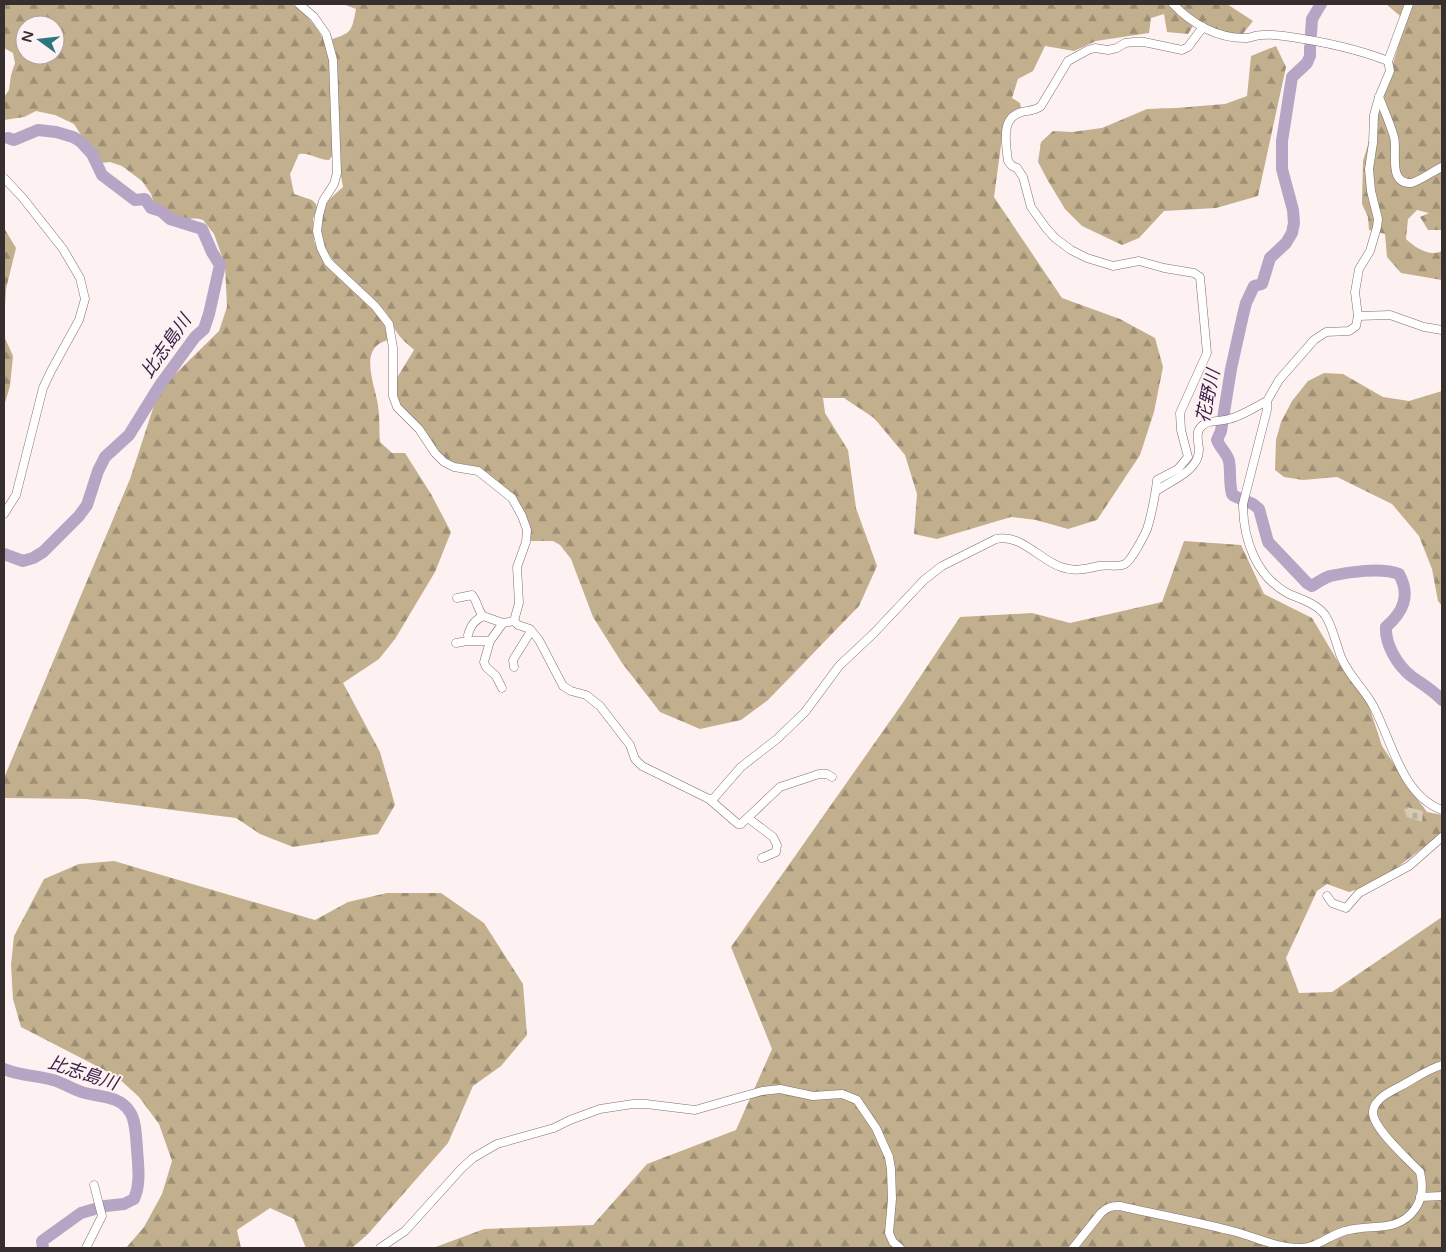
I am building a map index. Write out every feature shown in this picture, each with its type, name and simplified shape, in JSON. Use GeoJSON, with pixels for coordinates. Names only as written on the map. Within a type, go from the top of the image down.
{"type":"FeatureCollection","features":[{"type":"Feature","properties":{"kind":"street"},"geometry":{"type":"LineString","coordinates":[[299,4],[314,17],[326,34],[333,60],[337,173],[334,184],[324,201],[319,215],[317,230],[321,248],[328,262],[375,306],[389,324],[393,348],[393,396],[397,408],[419,429],[435,454],[444,462],[454,467],[478,470],[512,498],[522,516],[527,530],[526,542],[517,567],[519,602],[514,621]]}},
{"type":"Feature","properties":{"kind":"street"},"geometry":{"type":"LineString","coordinates":[[1173,4],[1186,17],[1202,27],[1228,36],[1247,38],[1263,34],[1276,35],[1362,51],[1388,61]]}},
{"type":"Feature","properties":{"kind":"street"},"geometry":{"type":"LineString","coordinates":[[1410,4],[1388,61],[1390,71],[1379,97],[1374,116],[1373,143],[1369,169],[1371,191],[1378,220],[1370,251],[1359,269],[1355,292],[1358,316],[1356,326],[1349,331],[1326,332],[1314,340],[1279,380],[1267,401],[1267,410],[1243,504],[1246,537],[1264,573],[1279,588],[1319,608],[1326,616],[1341,658],[1349,673],[1371,702],[1399,764],[1419,796],[1442,810]]}},
{"type":"Feature","properties":{"kind":"street"},"geometry":{"type":"LineString","coordinates":[[708,800],[714,798],[741,767],[800,718],[839,666],[874,633],[932,572],[996,539],[1006,537],[1060,567],[1070,570],[1082,570],[1103,565],[1120,566],[1128,563],[1146,530],[1157,480],[1178,469],[1188,457],[1181,430],[1180,413],[1207,353],[1200,277],[1194,273],[1164,268],[1139,261],[1113,266],[1071,250],[1055,238],[1031,207],[1020,171],[1008,161],[1005,129],[1008,120],[1013,115],[1036,110],[1042,106],[1068,61],[1088,50],[1095,48],[1108,50],[1134,42],[1144,42],[1182,50],[1188,47],[1202,27]]}},
{"type":"Feature","properties":{"kind":"street"},"geometry":{"type":"LineString","coordinates":[[1379,97],[1395,139],[1397,175],[1404,181],[1413,182],[1442,167]]}},
{"type":"Feature","properties":{"kind":"street"},"geometry":{"type":"LineString","coordinates":[[4,178],[63,249],[80,278],[84,288],[85,299],[79,320],[51,371],[44,388],[16,494],[4,514]]}},
{"type":"Feature","properties":{"kind":"street"},"geometry":{"type":"LineString","coordinates":[[1358,316],[1390,315],[1424,328],[1442,330]]}},
{"type":"Feature","properties":{"kind":"street"},"geometry":{"type":"LineString","coordinates":[[1156,491],[1179,477],[1192,466],[1199,452],[1198,431],[1206,423],[1229,419],[1267,401]]}},
{"type":"Feature","properties":{"kind":"street"},"geometry":{"type":"LineString","coordinates":[[457,598],[472,595],[478,602],[479,611],[483,616],[503,623],[514,621]]}},
{"type":"Feature","properties":{"kind":"street"},"geometry":{"type":"LineString","coordinates":[[468,635],[470,626],[483,616]]}},
{"type":"Feature","properties":{"kind":"street"},"geometry":{"type":"LineString","coordinates":[[514,621],[531,631],[539,640],[563,686],[571,691],[586,695],[600,706],[630,745],[635,759],[652,772],[677,782],[708,800],[738,824],[741,824],[748,818],[780,787],[819,774],[827,774],[832,777]]}},
{"type":"Feature","properties":{"kind":"street"},"geometry":{"type":"LineString","coordinates":[[502,688],[496,676],[486,667],[484,662],[490,641],[503,623]]}},
{"type":"Feature","properties":{"kind":"street"},"geometry":{"type":"LineString","coordinates":[[514,667],[513,660],[531,631]]}},
{"type":"Feature","properties":{"kind":"street"},"geometry":{"type":"LineString","coordinates":[[456,643],[490,641]]}},
{"type":"Feature","properties":{"kind":"street"},"geometry":{"type":"LineString","coordinates":[[748,818],[773,837],[777,845],[776,852],[762,858]]}},
{"type":"Feature","properties":{"kind":"street"},"geometry":{"type":"LineString","coordinates":[[1326,896],[1332,903],[1346,908],[1359,893],[1409,866],[1442,837]]}},
{"type":"Feature","properties":{"kind":"street"},"geometry":{"type":"LineString","coordinates":[[1073,1248],[1101,1213],[1106,1208],[1112,1206],[1120,1206],[1301,1248],[1313,1246],[1346,1230],[1389,1226],[1400,1223],[1416,1207],[1420,1197],[1422,1182],[1420,1172],[1377,1124],[1372,1113],[1378,1101],[1392,1090],[1442,1065]]}},
{"type":"Feature","properties":{"kind":"street"},"geometry":{"type":"LineString","coordinates":[[380,1248],[405,1231],[467,1163],[497,1144],[554,1128],[600,1109],[639,1104],[695,1110],[762,1091],[780,1089],[813,1096],[842,1094],[857,1100],[876,1128],[889,1156],[892,1198],[888,1233],[893,1242],[900,1248]]}},
{"type":"Feature","properties":{"kind":"street"},"geometry":{"type":"LineString","coordinates":[[86,1248],[102,1216],[94,1185]]}},
{"type":"Feature","properties":{"kind":"street"},"geometry":{"type":"LineString","coordinates":[[1420,1197],[1442,1196]]}},
{"type":"Feature","properties":{"kind":"green space"},"geometry":{"type":"Polygon","coordinates":[[[4,4],[293,4],[310,20],[323,39],[330,63],[332,79],[333,155],[329,160],[307,154],[299,154],[290,174],[294,194],[312,200],[316,204],[317,208],[313,219],[314,241],[327,266],[376,312],[385,326],[389,340],[380,343],[374,349],[370,365],[378,405],[380,442],[392,453],[405,453],[431,494],[451,532],[435,572],[395,639],[379,659],[343,683],[380,752],[395,805],[378,834],[293,847],[260,834],[236,818],[86,799],[4,798],[4,778],[130,479],[159,390],[219,331],[227,307],[225,265],[214,234],[203,220],[189,219],[176,225],[158,215],[151,194],[142,181],[122,166],[110,162],[101,163],[93,161],[85,153],[83,138],[74,124],[55,115],[36,111],[24,117],[4,120],[4,97],[9,90],[15,63],[13,53],[4,48],[4,4]]]}},
{"type":"Feature","properties":{"kind":"green space"},"geometry":{"type":"Polygon","coordinates":[[[343,4],[1227,4],[1253,21],[1241,36],[1223,35],[1193,26],[1188,34],[1167,32],[1164,14],[1151,18],[1149,33],[1096,41],[1074,51],[1045,46],[1033,71],[1018,79],[1012,98],[1020,103],[1021,109],[1009,117],[1003,130],[994,197],[1062,298],[1120,319],[1155,338],[1163,367],[1154,412],[1140,455],[1097,520],[1068,529],[1036,520],[1011,517],[937,539],[914,534],[917,494],[905,455],[874,418],[844,398],[823,398],[825,413],[848,450],[856,508],[877,566],[859,606],[768,700],[741,720],[700,729],[660,712],[622,663],[593,617],[571,559],[560,545],[553,541],[531,541],[528,522],[515,495],[474,466],[451,462],[443,457],[418,422],[400,405],[395,381],[414,350],[396,331],[385,311],[345,274],[333,261],[325,247],[320,232],[321,216],[329,200],[343,187],[340,170],[337,58],[332,39],[348,32],[354,21],[356,9],[343,4]]]}},
{"type":"Feature","properties":{"kind":"green space"},"geometry":{"type":"Polygon","coordinates":[[[1386,4],[1442,4],[1442,230],[1428,230],[1420,217],[1429,213],[1417,210],[1408,219],[1406,239],[1423,251],[1437,253],[1442,251],[1442,280],[1401,273],[1387,257],[1385,234],[1369,230],[1368,217],[1362,204],[1363,161],[1406,21],[1386,4]]]}},
{"type":"Feature","properties":{"kind":"green space"},"geometry":{"type":"Polygon","coordinates":[[[1276,46],[1286,67],[1258,196],[1216,208],[1164,211],[1139,238],[1122,245],[1082,226],[1065,209],[1038,162],[1041,142],[1053,131],[1072,132],[1102,128],[1147,109],[1225,104],[1247,96],[1251,56],[1276,46]]]}},
{"type":"Feature","properties":{"kind":"green space"},"geometry":{"type":"Polygon","coordinates":[[[4,228],[16,248],[6,289],[4,321],[4,228]]]}},
{"type":"Feature","properties":{"kind":"green space"},"geometry":{"type":"Polygon","coordinates":[[[4,336],[13,356],[10,386],[4,406],[4,336]]]}},
{"type":"Feature","properties":{"kind":"green space"},"geometry":{"type":"Polygon","coordinates":[[[1324,373],[1343,374],[1383,397],[1409,401],[1442,391],[1442,606],[1438,601],[1432,569],[1419,536],[1392,504],[1337,477],[1303,480],[1284,477],[1275,470],[1276,440],[1281,422],[1292,401],[1308,381],[1324,373]]]}},
{"type":"Feature","properties":{"kind":"green space"},"geometry":{"type":"Polygon","coordinates":[[[1184,541],[1241,545],[1264,594],[1312,618],[1346,675],[1367,700],[1382,746],[1427,812],[1442,815],[1442,833],[1377,883],[1349,892],[1327,884],[1317,891],[1286,958],[1299,993],[1332,992],[1442,917],[1442,1248],[433,1248],[484,1229],[593,1225],[647,1164],[736,1130],[772,1049],[731,947],[902,704],[960,617],[1032,613],[1070,623],[1162,602],[1184,541]]]}},
{"type":"Feature","properties":{"kind":"green space"},"geometry":{"type":"Polygon","coordinates":[[[1403,806],[1423,811],[1422,822],[1407,817],[1403,806]]]}},
{"type":"Feature","properties":{"kind":"green space"},"geometry":{"type":"Polygon","coordinates":[[[114,861],[315,920],[348,902],[387,893],[441,893],[484,923],[523,984],[527,1035],[501,1066],[473,1086],[448,1143],[368,1234],[352,1248],[306,1248],[294,1219],[270,1208],[237,1230],[241,1248],[126,1248],[144,1227],[162,1194],[172,1161],[159,1124],[139,1097],[116,1076],[21,1027],[13,999],[11,965],[14,936],[44,879],[79,864],[114,861]]]}},
{"type":"Feature","properties":{"kind":"waterway","name":"花野川"},"geometry":{"type":"LineString","coordinates":[[1311,34],[1312,19],[1321,4]]}},
{"type":"Feature","properties":{"kind":"waterway","name":"花野川"},"geometry":{"type":"LineString","coordinates":[[1310,47],[1310,56],[1307,63],[1292,77],[1282,141],[1282,169],[1293,210],[1294,223],[1292,233],[1286,243],[1270,258],[1262,284],[1254,286],[1246,303],[1231,369],[1221,431],[1217,440],[1229,461],[1232,494],[1259,509],[1268,542],[1307,583],[1312,586],[1330,576],[1355,572],[1384,571],[1399,574],[1403,582],[1405,596],[1401,609],[1386,627],[1390,647],[1406,671],[1442,700]]}},
{"type":"Feature","properties":{"kind":"waterway","name":"比志島川"},"geometry":{"type":"LineString","coordinates":[[4,554],[23,561],[33,558],[43,552],[79,516],[87,505],[98,471],[105,457],[129,435],[160,385],[195,337],[204,329],[220,265],[202,229],[170,219],[161,211],[151,208],[145,199],[135,200],[102,175],[92,154],[80,141],[56,132],[38,130],[14,140],[8,138]]}},
{"type":"Feature","properties":{"kind":"waterway","name":"比志島川"},"geometry":{"type":"LineString","coordinates":[[4,141],[8,138]]}},
{"type":"Feature","properties":{"kind":"waterway","name":"比志島川"},"geometry":{"type":"LineString","coordinates":[[4,1069],[53,1080],[81,1092],[116,1100],[130,1112],[135,1125],[138,1187],[134,1199],[124,1204],[105,1206],[81,1213],[42,1241],[43,1248]]}}]}
